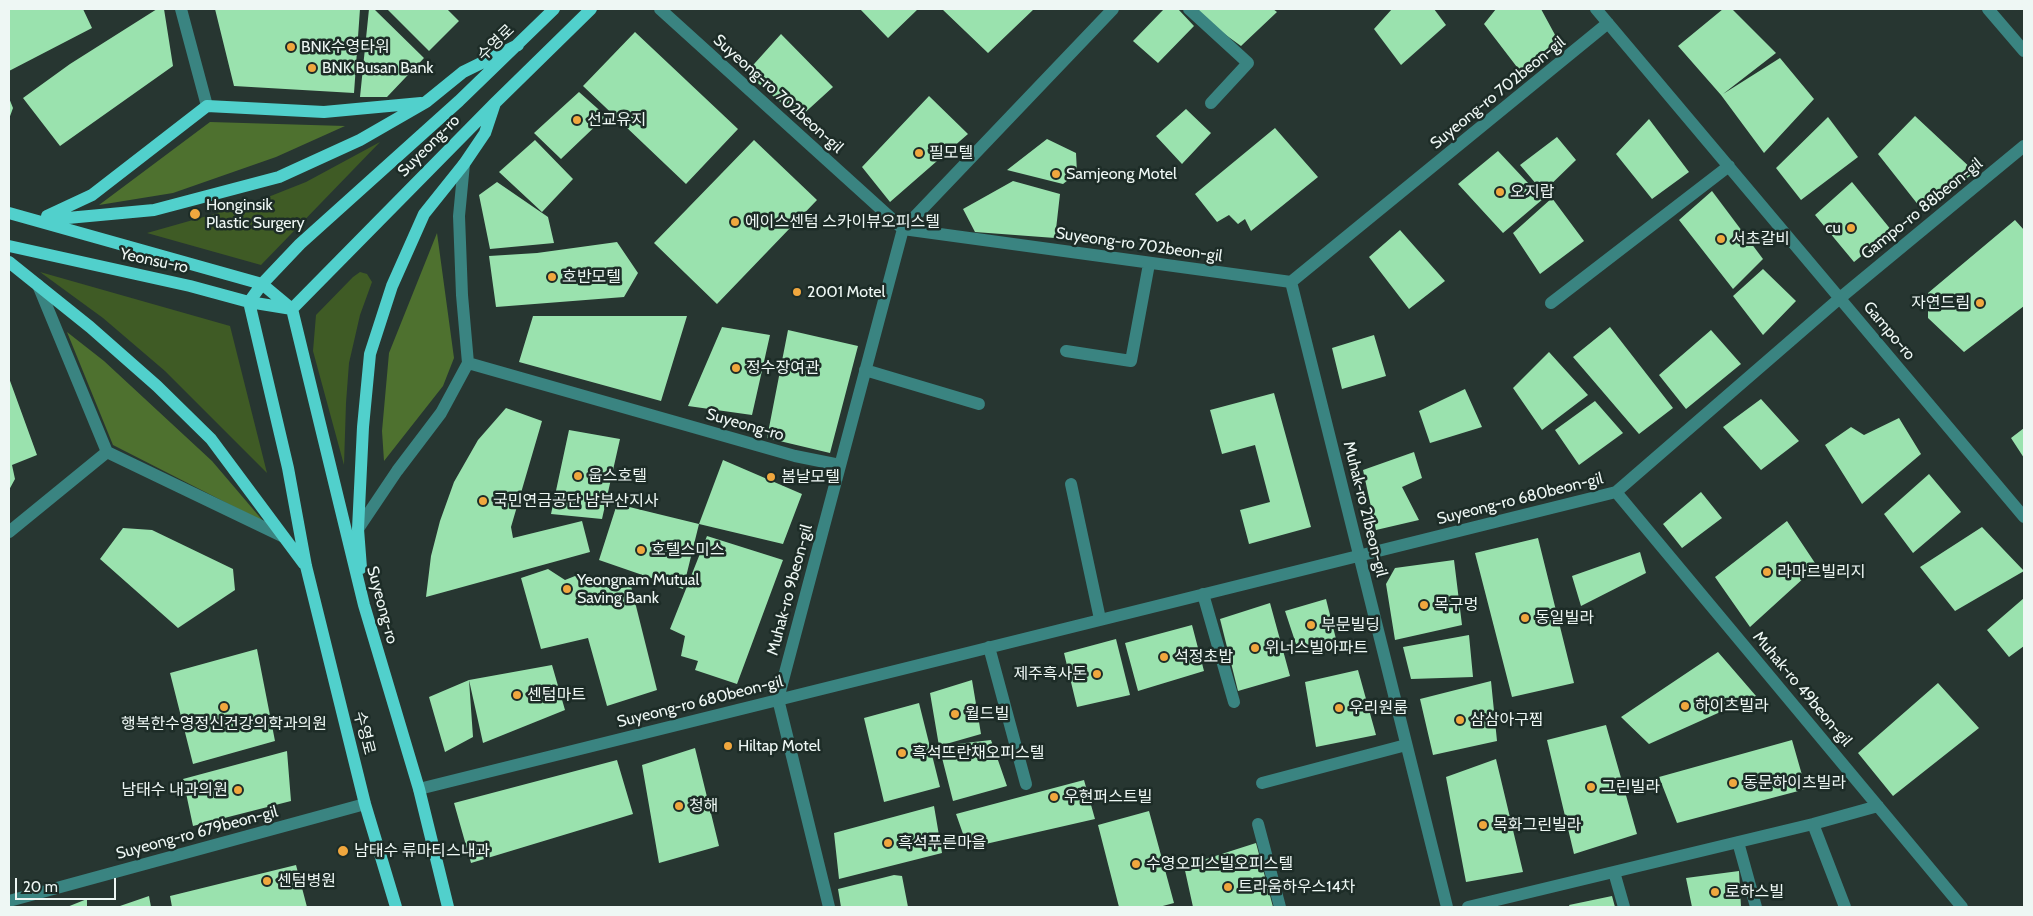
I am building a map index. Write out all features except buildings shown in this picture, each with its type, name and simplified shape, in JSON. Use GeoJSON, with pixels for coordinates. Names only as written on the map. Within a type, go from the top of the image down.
{"type":"FeatureCollection","features":[{"type":"Feature","properties":{"kind":"main road","name":"수영로"},"geometry":{"type":"LineString","coordinates":[[262,284],[300,244],[459,101],[554,9]]}},
{"type":"Feature","properties":{"kind":"main road","name":"Suyeong-ro"},"geometry":{"type":"LineString","coordinates":[[448,907],[420,789],[364,605],[292,309],[495,103],[591,9]]}},
{"type":"Feature","properties":{"kind":"main road"},"geometry":{"type":"LineString","coordinates":[[38,220],[154,210],[279,177],[360,140],[426,102],[464,72],[518,45]]}},
{"type":"Feature","properties":{"kind":"main road"},"geometry":{"type":"LineString","coordinates":[[38,220],[92,194],[206,106],[324,112],[426,102]]}},
{"type":"Feature","properties":{"kind":"main road"},"geometry":{"type":"LineString","coordinates":[[364,605],[358,529],[362,427],[370,354],[392,286],[424,214],[464,164],[485,133],[495,103]]}},
{"type":"Feature","properties":{"kind":"main road","name":"Yeonsu-ro"},"geometry":{"type":"LineString","coordinates":[[9,213],[262,284]]}},
{"type":"Feature","properties":{"kind":"main road","name":"Yeonsu-ro"},"geometry":{"type":"LineString","coordinates":[[9,246],[190,286],[249,302],[292,309]]}},
{"type":"Feature","properties":{"kind":"main road"},"geometry":{"type":"LineString","coordinates":[[9,262],[157,386],[211,440],[306,566]]}},
{"type":"Feature","properties":{"kind":"main road"},"geometry":{"type":"LineString","coordinates":[[292,309],[262,284],[249,302],[288,468],[306,566]]}},
{"type":"Feature","properties":{"kind":"main road","name":"수영로"},"geometry":{"type":"LineString","coordinates":[[306,566],[365,804],[396,907]]}},
{"type":"Feature","properties":{"kind":"street"},"geometry":{"type":"LineString","coordinates":[[181,9],[206,106]]}},
{"type":"Feature","properties":{"kind":"street","name":"Suyeong-ro 702beon-gil"},"geometry":{"type":"LineString","coordinates":[[660,9],[903,229],[1291,282],[1608,23]]}},
{"type":"Feature","properties":{"kind":"street","name":"Muhak-ro 9beon-gil"},"geometry":{"type":"LineString","coordinates":[[829,907],[778,699],[903,229],[1112,9]]}},
{"type":"Feature","properties":{"kind":"street"},"geometry":{"type":"LineString","coordinates":[[1189,9],[1248,64],[1211,103]]}},
{"type":"Feature","properties":{"kind":"street","name":"Gampo-ro"},"geometry":{"type":"LineString","coordinates":[[1596,9],[2024,517]]}},
{"type":"Feature","properties":{"kind":"street"},"geometry":{"type":"LineString","coordinates":[[1988,9],[2024,51]]}},
{"type":"Feature","properties":{"kind":"street","name":"Gampo-ro 88beon-gil"},"geometry":{"type":"LineString","coordinates":[[1840,298],[2024,146]]}},
{"type":"Feature","properties":{"kind":"street"},"geometry":{"type":"LineString","coordinates":[[358,529],[440,412],[468,363],[462,295],[459,216],[464,164]]}},
{"type":"Feature","properties":{"kind":"street"},"geometry":{"type":"LineString","coordinates":[[1551,304],[1729,166]]}},
{"type":"Feature","properties":{"kind":"street"},"geometry":{"type":"LineString","coordinates":[[1066,351],[1131,360],[1149,264]]}},
{"type":"Feature","properties":{"kind":"street","name":"Muhak-ro 21beon-gil"},"geometry":{"type":"LineString","coordinates":[[1291,282],[1447,907]]}},
{"type":"Feature","properties":{"kind":"street"},"geometry":{"type":"LineString","coordinates":[[38,285],[108,452],[282,536]]}},
{"type":"Feature","properties":{"kind":"street","name":"Suyeong-ro 680beon-gil"},"geometry":{"type":"LineString","coordinates":[[420,789],[1616,492],[1840,298]]}},
{"type":"Feature","properties":{"kind":"street","name":"Suyeong-ro"},"geometry":{"type":"LineString","coordinates":[[468,363],[795,456],[840,466]]}},
{"type":"Feature","properties":{"kind":"street"},"geometry":{"type":"LineString","coordinates":[[865,370],[979,404]]}},
{"type":"Feature","properties":{"kind":"street"},"geometry":{"type":"LineString","coordinates":[[9,532],[108,452]]}},
{"type":"Feature","properties":{"kind":"street"},"geometry":{"type":"LineString","coordinates":[[1071,484],[1100,619]]}},
{"type":"Feature","properties":{"kind":"street","name":"Muhak-ro 49beon-gil"},"geometry":{"type":"LineString","coordinates":[[1616,492],[1962,907]]}},
{"type":"Feature","properties":{"kind":"street"},"geometry":{"type":"LineString","coordinates":[[1203,594],[1234,702]]}},
{"type":"Feature","properties":{"kind":"street"},"geometry":{"type":"LineString","coordinates":[[989,647],[1026,784]]}},
{"type":"Feature","properties":{"kind":"street"},"geometry":{"type":"LineString","coordinates":[[1262,783],[1406,745]]}},
{"type":"Feature","properties":{"kind":"street","name":"Suyeong-ro 679beon-gil"},"geometry":{"type":"LineString","coordinates":[[9,901],[365,804]]}},
{"type":"Feature","properties":{"kind":"street"},"geometry":{"type":"LineString","coordinates":[[1468,907],[1814,824],[1878,806]]}},
{"type":"Feature","properties":{"kind":"street"},"geometry":{"type":"LineString","coordinates":[[1258,824],[1280,907]]}},
{"type":"Feature","properties":{"kind":"street"},"geometry":{"type":"LineString","coordinates":[[1814,824],[1846,907]]}},
{"type":"Feature","properties":{"kind":"street"},"geometry":{"type":"LineString","coordinates":[[1738,842],[1756,907]]}},
{"type":"Feature","properties":{"kind":"street"},"geometry":{"type":"LineString","coordinates":[[1614,872],[1624,907]]}},
{"type":"Feature","properties":{"kind":"green space"},"geometry":{"type":"Polygon","coordinates":[[[210,122],[345,126],[276,157],[173,193],[99,205],[210,122]]]}},
{"type":"Feature","properties":{"kind":"green space"},"geometry":{"type":"Polygon","coordinates":[[[380,142],[261,265],[147,233],[253,203],[306,182],[380,142]]]}},
{"type":"Feature","properties":{"kind":"green space"},"geometry":{"type":"Polygon","coordinates":[[[437,233],[454,358],[443,386],[384,461],[382,431],[389,353],[437,233]]]}},
{"type":"Feature","properties":{"kind":"green space"},"geometry":{"type":"Polygon","coordinates":[[[40,272],[230,326],[267,473],[165,371],[103,318],[40,272]]]}},
{"type":"Feature","properties":{"kind":"green space"},"geometry":{"type":"Polygon","coordinates":[[[360,272],[367,274],[372,282],[360,315],[349,363],[344,465],[313,351],[316,315],[360,272]]]}},
{"type":"Feature","properties":{"kind":"green space"},"geometry":{"type":"Polygon","coordinates":[[[67,332],[104,361],[212,461],[264,522],[113,445],[67,332]]]}},
{"type":"Feature","properties":{"kind":"place","name":"BNK수영타워"},"geometry":{"type":"Point","coordinates":[291,47]}},
{"type":"Feature","properties":{"kind":"place","name":"BNK Busan Bank"},"geometry":{"type":"Point","coordinates":[312,68]}},
{"type":"Feature","properties":{"kind":"place","name":"선교유지"},"geometry":{"type":"Point","coordinates":[577,120]}},
{"type":"Feature","properties":{"kind":"place","name":"필모텔"},"geometry":{"type":"Point","coordinates":[919,153]}},
{"type":"Feature","properties":{"kind":"place","name":"Samjeong Motel"},"geometry":{"type":"Point","coordinates":[1056,174]}},
{"type":"Feature","properties":{"kind":"place","name":"오지랍"},"geometry":{"type":"Point","coordinates":[1500,192]}},
{"type":"Feature","properties":{"kind":"place","name":"Honginsik Plastic Surgery"},"geometry":{"type":"Point","coordinates":[195,214]}},
{"type":"Feature","properties":{"kind":"place","name":"에이스센텀 스카이뷰오피스텔"},"geometry":{"type":"Point","coordinates":[735,222]}},
{"type":"Feature","properties":{"kind":"place","name":"cu"},"geometry":{"type":"Point","coordinates":[1851,228]}},
{"type":"Feature","properties":{"kind":"place","name":"서초갈비"},"geometry":{"type":"Point","coordinates":[1721,239]}},
{"type":"Feature","properties":{"kind":"place","name":"호반모텔"},"geometry":{"type":"Point","coordinates":[552,277]}},
{"type":"Feature","properties":{"kind":"place","name":"2001 Motel"},"geometry":{"type":"Point","coordinates":[797,292]}},
{"type":"Feature","properties":{"kind":"place","name":"자연드림"},"geometry":{"type":"Point","coordinates":[1980,303]}},
{"type":"Feature","properties":{"kind":"place","name":"정수장여관"},"geometry":{"type":"Point","coordinates":[736,368]}},
{"type":"Feature","properties":{"kind":"place","name":"웁스호텔"},"geometry":{"type":"Point","coordinates":[578,476]}},
{"type":"Feature","properties":{"kind":"place","name":"봄날모텔"},"geometry":{"type":"Point","coordinates":[771,477]}},
{"type":"Feature","properties":{"kind":"place","name":"국민연금공단 남부산지사"},"geometry":{"type":"Point","coordinates":[483,501]}},
{"type":"Feature","properties":{"kind":"place","name":"호텔스미스"},"geometry":{"type":"Point","coordinates":[641,550]}},
{"type":"Feature","properties":{"kind":"place","name":"라마르빌리지"},"geometry":{"type":"Point","coordinates":[1767,572]}},
{"type":"Feature","properties":{"kind":"place","name":"Yeongnam Mutual Saving Bank"},"geometry":{"type":"Point","coordinates":[567,589]}},
{"type":"Feature","properties":{"kind":"place","name":"목구멍"},"geometry":{"type":"Point","coordinates":[1424,605]}},
{"type":"Feature","properties":{"kind":"place","name":"동일빌라"},"geometry":{"type":"Point","coordinates":[1525,618]}},
{"type":"Feature","properties":{"kind":"place","name":"부문빌딩"},"geometry":{"type":"Point","coordinates":[1311,625]}},
{"type":"Feature","properties":{"kind":"place","name":"위너스빌아파트"},"geometry":{"type":"Point","coordinates":[1255,648]}},
{"type":"Feature","properties":{"kind":"place","name":"석정초밥"},"geometry":{"type":"Point","coordinates":[1164,657]}},
{"type":"Feature","properties":{"kind":"place","name":"제주흑사돈"},"geometry":{"type":"Point","coordinates":[1097,674]}},
{"type":"Feature","properties":{"kind":"place","name":"센텀마트"},"geometry":{"type":"Point","coordinates":[517,695]}},
{"type":"Feature","properties":{"kind":"place","name":"하이츠빌라"},"geometry":{"type":"Point","coordinates":[1685,706]}},
{"type":"Feature","properties":{"kind":"place","name":"행복한수영정신건강의학과의원"},"geometry":{"type":"Point","coordinates":[224,707]}},
{"type":"Feature","properties":{"kind":"place","name":"우리원룸"},"geometry":{"type":"Point","coordinates":[1339,708]}},
{"type":"Feature","properties":{"kind":"place","name":"월드빌"},"geometry":{"type":"Point","coordinates":[955,714]}},
{"type":"Feature","properties":{"kind":"place","name":"삼삼아구찜"},"geometry":{"type":"Point","coordinates":[1460,720]}},
{"type":"Feature","properties":{"kind":"place","name":"Hiltap Motel"},"geometry":{"type":"Point","coordinates":[728,746]}},
{"type":"Feature","properties":{"kind":"place","name":"흑석뜨란채오피스텔"},"geometry":{"type":"Point","coordinates":[902,753]}},
{"type":"Feature","properties":{"kind":"place","name":"동문하이츠빌라"},"geometry":{"type":"Point","coordinates":[1733,783]}},
{"type":"Feature","properties":{"kind":"place","name":"그린빌라"},"geometry":{"type":"Point","coordinates":[1591,787]}},
{"type":"Feature","properties":{"kind":"place","name":"남태수 내과의원"},"geometry":{"type":"Point","coordinates":[238,790]}},
{"type":"Feature","properties":{"kind":"place","name":"우현퍼스트빌"},"geometry":{"type":"Point","coordinates":[1054,797]}},
{"type":"Feature","properties":{"kind":"place","name":"청해"},"geometry":{"type":"Point","coordinates":[679,806]}},
{"type":"Feature","properties":{"kind":"place","name":"목화그린빌라"},"geometry":{"type":"Point","coordinates":[1483,825]}},
{"type":"Feature","properties":{"kind":"place","name":"흑석푸른마을"},"geometry":{"type":"Point","coordinates":[888,843]}},
{"type":"Feature","properties":{"kind":"place","name":"남태수 류마티스내과"},"geometry":{"type":"Point","coordinates":[343,851]}},
{"type":"Feature","properties":{"kind":"place","name":"수영오피스빌오피스텔"},"geometry":{"type":"Point","coordinates":[1136,864]}},
{"type":"Feature","properties":{"kind":"place","name":"센텀병원"},"geometry":{"type":"Point","coordinates":[267,881]}},
{"type":"Feature","properties":{"kind":"place","name":"트라움하우스14차"},"geometry":{"type":"Point","coordinates":[1228,887]}},
{"type":"Feature","properties":{"kind":"place","name":"로하스빌"},"geometry":{"type":"Point","coordinates":[1715,892]}}]}
